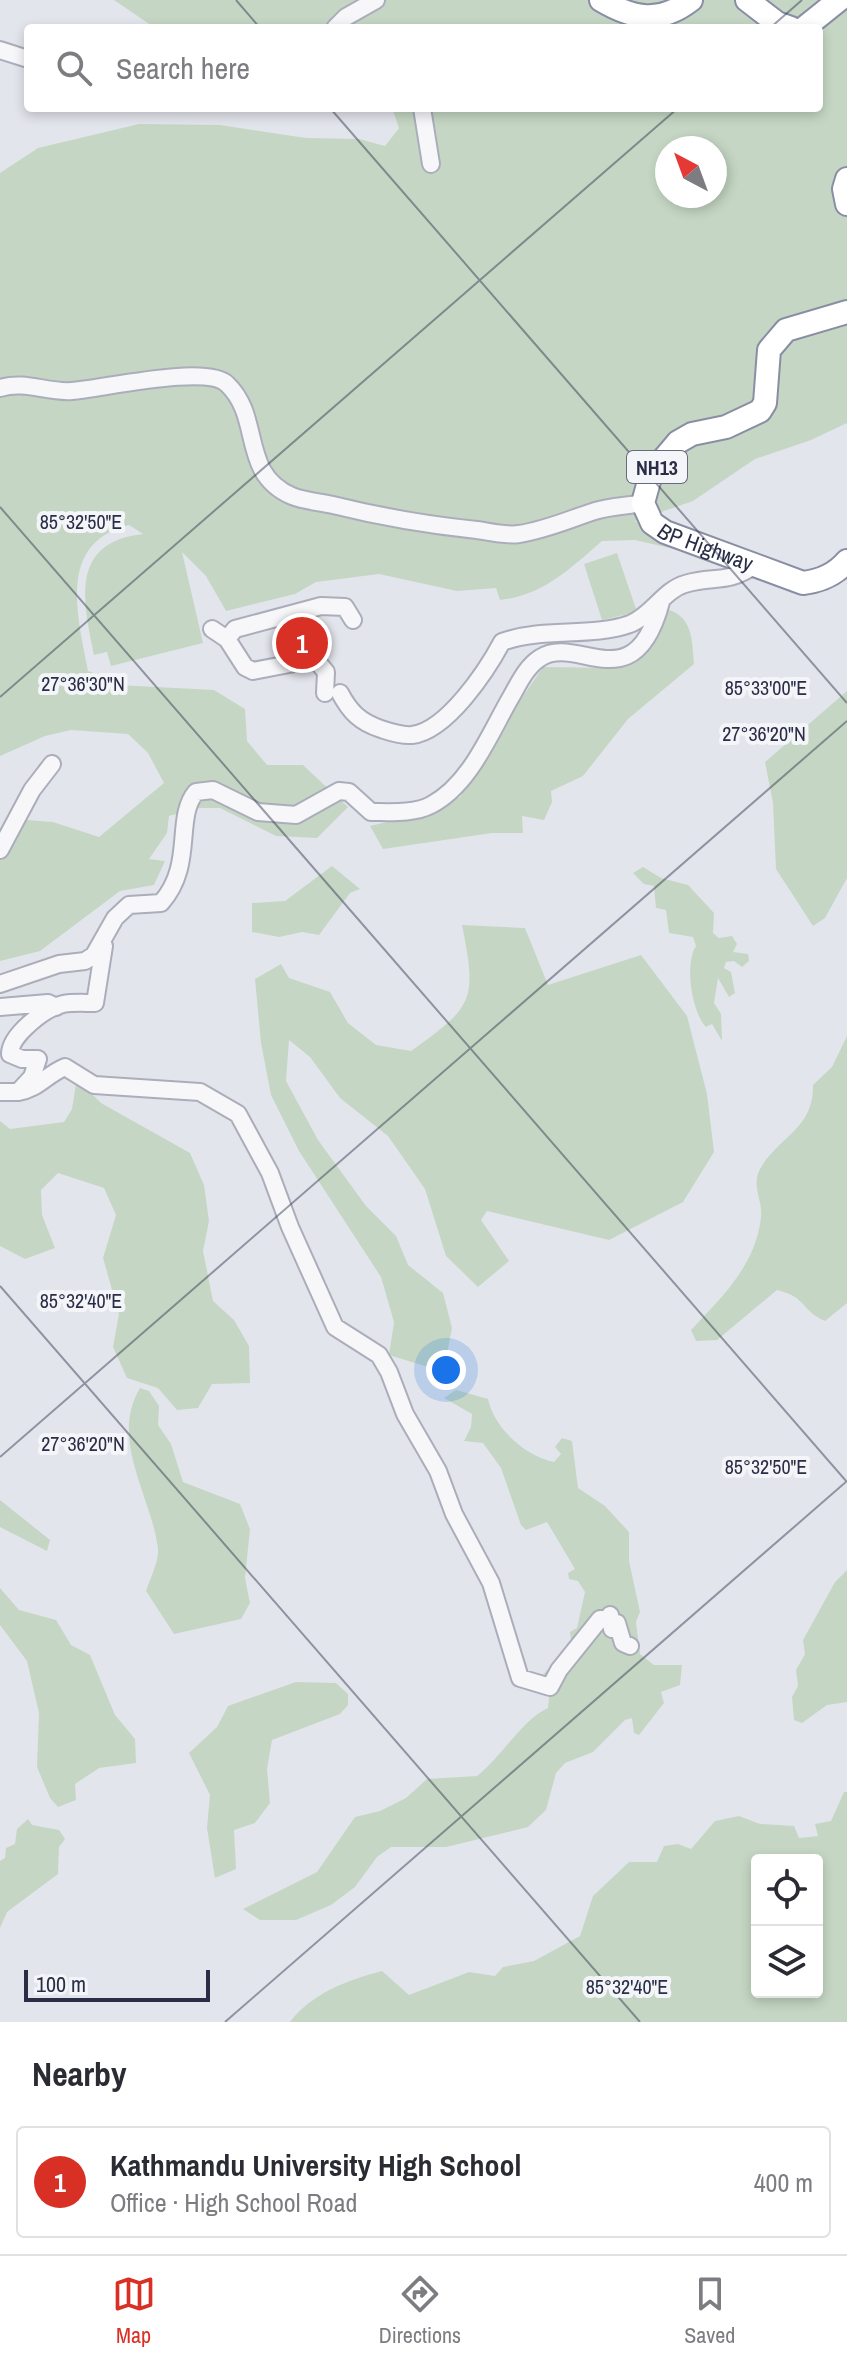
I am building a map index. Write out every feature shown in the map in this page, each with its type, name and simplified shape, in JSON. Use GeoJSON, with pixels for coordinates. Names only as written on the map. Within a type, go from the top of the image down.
{"type":"FeatureCollection","features":[{"type":"Feature","properties":{"kind":"highway"},"geometry":{"type":"LineString","coordinates":[[601,0],[640,17],[651,18],[672,13],[691,0]]}},
{"type":"Feature","properties":{"kind":"highway"},"geometry":{"type":"LineString","coordinates":[[747,0],[780,24]]}},
{"type":"Feature","properties":{"kind":"highway"},"geometry":{"type":"LineString","coordinates":[[809,24],[839,0]]}},
{"type":"Feature","properties":{"kind":"highway"},"geometry":{"type":"LineString","coordinates":[[847,179],[844,189],[847,204]]}},
{"type":"Feature","properties":{"kind":"highway","name":"BP Highway"},"geometry":{"type":"LineString","coordinates":[[847,312],[786,330],[769,350],[765,403],[760,411],[726,427],[692,434],[678,442],[651,474],[643,503],[652,523],[665,532],[803,583],[818,581],[839,570],[847,561]]}},
{"type":"Feature","properties":{"kind":"street"},"geometry":{"type":"LineString","coordinates":[[339,24],[376,0]]}},
{"type":"Feature","properties":{"kind":"street"},"geometry":{"type":"LineString","coordinates":[[0,50],[24,58]]}},
{"type":"Feature","properties":{"kind":"street"},"geometry":{"type":"LineString","coordinates":[[423,112],[431,164]]}},
{"type":"Feature","properties":{"kind":"street"},"geometry":{"type":"LineString","coordinates":[[0,388],[37,385],[55,391],[74,391],[110,383],[175,378],[223,381],[238,399],[249,424],[259,468],[273,485],[292,496],[407,523],[516,534],[599,510],[643,503]]}},
{"type":"Feature","properties":{"kind":"street"},"geometry":{"type":"LineString","coordinates":[[212,629],[227,639],[245,667],[253,671],[315,659],[326,672],[333,693],[349,711],[367,724],[412,735],[431,727],[461,699],[485,674],[502,642],[532,634],[615,628],[634,623],[683,584],[736,578],[755,565]]}},
{"type":"Feature","properties":{"kind":"street"},"geometry":{"type":"LineString","coordinates":[[0,984],[59,964],[85,961],[94,955],[110,926],[129,905],[153,906],[168,895],[183,861],[187,809],[196,792],[213,790],[258,812],[296,815],[339,791],[349,792],[371,812],[400,812],[430,806],[469,770],[526,671],[542,656],[562,654],[609,661],[629,655],[656,619],[661,602]]}},
{"type":"Feature","properties":{"kind":"street"},"geometry":{"type":"LineString","coordinates":[[227,639],[235,629],[321,606],[345,607],[353,620]]}},
{"type":"Feature","properties":{"kind":"street"},"geometry":{"type":"LineString","coordinates":[[0,850],[32,790],[52,764]]}},
{"type":"Feature","properties":{"kind":"street"},"geometry":{"type":"LineString","coordinates":[[18,1092],[37,1068],[38,1059],[14,1058],[10,1048],[23,1031],[56,1007],[95,1003],[99,962],[110,926]]}},
{"type":"Feature","properties":{"kind":"street"},"geometry":{"type":"LineString","coordinates":[[0,1007],[48,1003],[56,1007]]}},
{"type":"Feature","properties":{"kind":"street"},"geometry":{"type":"LineString","coordinates":[[0,1092],[34,1090],[65,1067],[94,1085],[200,1092],[238,1114],[270,1173],[290,1227],[335,1327],[379,1355],[389,1372],[405,1414],[438,1471],[454,1514],[491,1583],[520,1678],[550,1687],[559,1670],[600,1619],[610,1615],[612,1629],[617,1623],[623,1643],[630,1646]]}},
{"type":"Feature","properties":{"kind":"green space"},"geometry":{"type":"Polygon","coordinates":[[[114,0],[847,0],[847,423],[811,440],[755,459],[693,501],[635,521],[700,555],[635,540],[602,541],[543,587],[500,600],[496,588],[457,591],[379,574],[316,582],[295,594],[226,611],[206,576],[182,552],[203,643],[111,666],[107,652],[94,655],[85,596],[87,578],[92,562],[103,549],[119,539],[143,534],[129,525],[106,534],[90,548],[81,565],[77,584],[77,606],[88,671],[99,675],[102,689],[118,685],[214,690],[245,709],[247,741],[267,765],[303,765],[348,807],[317,838],[276,836],[220,808],[200,808],[169,816],[167,833],[149,859],[165,861],[154,885],[120,891],[40,951],[0,961],[0,833],[13,819],[53,822],[99,837],[164,783],[148,753],[128,734],[71,730],[45,736],[0,756],[0,173],[38,148],[139,124],[220,125],[306,138],[359,139],[385,146],[399,128],[393,112],[823,112],[823,24],[149,24],[114,0]]]}},
{"type":"Feature","properties":{"kind":"green space"},"geometry":{"type":"Polygon","coordinates":[[[617,553],[637,612],[602,620],[584,564],[617,553]]]}},
{"type":"Feature","properties":{"kind":"green space"},"geometry":{"type":"Polygon","coordinates":[[[665,609],[674,612],[686,623],[694,664],[628,719],[583,776],[551,791],[552,802],[544,820],[522,816],[523,833],[492,833],[383,849],[370,826],[433,811],[460,797],[505,722],[543,667],[620,668],[637,652],[665,609]]]}},
{"type":"Feature","properties":{"kind":"green space"},"geometry":{"type":"Polygon","coordinates":[[[847,691],[847,878],[825,918],[813,926],[776,869],[773,803],[765,762],[847,691]]]}},
{"type":"Feature","properties":{"kind":"green space"},"geometry":{"type":"Polygon","coordinates":[[[332,866],[360,889],[350,893],[319,935],[302,932],[279,937],[252,932],[252,903],[285,901],[332,866]]]}},
{"type":"Feature","properties":{"kind":"green space"},"geometry":{"type":"Polygon","coordinates":[[[643,867],[661,878],[688,885],[714,913],[713,933],[719,938],[732,936],[737,944],[733,952],[748,954],[749,961],[742,967],[734,961],[726,962],[724,968],[731,972],[735,993],[729,997],[718,978],[714,1003],[721,1014],[722,1041],[712,1024],[706,1027],[697,1011],[690,976],[696,946],[693,937],[669,933],[666,910],[656,908],[654,886],[644,884],[633,873],[643,867]]]}},
{"type":"Feature","properties":{"kind":"green space"},"geometry":{"type":"Polygon","coordinates":[[[462,925],[525,928],[548,985],[641,955],[687,1016],[707,1094],[714,1152],[683,1202],[609,1240],[487,1211],[481,1220],[509,1261],[478,1287],[446,1256],[425,1189],[388,1136],[340,1098],[310,1057],[289,1040],[286,1081],[318,1140],[366,1206],[396,1236],[408,1265],[443,1293],[452,1328],[446,1359],[428,1367],[389,1355],[394,1322],[381,1277],[299,1151],[271,1095],[261,1043],[255,979],[281,964],[289,978],[330,992],[348,1023],[376,1045],[411,1051],[448,1023],[466,1000],[469,970],[462,925]]]}},
{"type":"Feature","properties":{"kind":"green space"},"geometry":{"type":"Polygon","coordinates":[[[847,1036],[847,1303],[825,1321],[794,1296],[777,1290],[717,1340],[696,1341],[691,1330],[736,1279],[758,1234],[761,1211],[757,1181],[760,1169],[802,1122],[812,1100],[813,1085],[832,1067],[847,1036]]]}},
{"type":"Feature","properties":{"kind":"green space"},"geometry":{"type":"Polygon","coordinates":[[[76,1084],[85,1087],[101,1103],[190,1153],[204,1185],[209,1221],[203,1251],[213,1301],[234,1320],[249,1346],[250,1383],[212,1384],[198,1408],[177,1410],[158,1388],[127,1378],[113,1347],[119,1314],[103,1258],[116,1215],[104,1188],[58,1173],[41,1190],[42,1215],[55,1248],[25,1259],[0,1246],[0,1121],[10,1129],[64,1122],[72,1109],[76,1084]]]}},
{"type":"Feature","properties":{"kind":"green space"},"geometry":{"type":"Polygon","coordinates":[[[140,1388],[149,1391],[159,1406],[158,1425],[171,1444],[183,1482],[240,1504],[250,1529],[245,1578],[250,1603],[241,1619],[174,1634],[146,1591],[158,1549],[130,1448],[132,1408],[140,1388]]]}},
{"type":"Feature","properties":{"kind":"green space"},"geometry":{"type":"Polygon","coordinates":[[[456,1390],[488,1399],[497,1420],[512,1439],[543,1459],[554,1462],[561,1454],[555,1447],[562,1438],[572,1441],[578,1488],[605,1506],[629,1532],[629,1561],[640,1612],[636,1622],[640,1654],[654,1665],[682,1665],[680,1685],[661,1692],[664,1703],[639,1735],[634,1733],[632,1718],[625,1720],[593,1752],[565,1763],[556,1773],[546,1810],[528,1827],[446,1847],[391,1847],[377,1857],[355,1887],[331,1905],[296,1920],[260,1920],[243,1909],[317,1872],[355,1817],[380,1811],[406,1798],[427,1779],[477,1776],[521,1729],[548,1708],[550,1687],[540,1678],[559,1657],[568,1655],[566,1645],[571,1640],[570,1632],[577,1628],[585,1592],[578,1581],[569,1579],[568,1573],[575,1569],[547,1522],[526,1530],[521,1525],[501,1468],[483,1443],[464,1441],[471,1427],[472,1414],[444,1398],[456,1390]]]}},
{"type":"Feature","properties":{"kind":"green space"},"geometry":{"type":"Polygon","coordinates":[[[0,1500],[50,1540],[47,1551],[0,1527],[0,1500]]]}},
{"type":"Feature","properties":{"kind":"green space"},"geometry":{"type":"Polygon","coordinates":[[[847,1570],[847,1702],[827,1705],[802,1723],[794,1720],[792,1697],[798,1686],[796,1670],[805,1654],[803,1640],[835,1582],[847,1570]]]}},
{"type":"Feature","properties":{"kind":"green space"},"geometry":{"type":"Polygon","coordinates":[[[0,1588],[19,1610],[56,1620],[71,1645],[90,1655],[115,1715],[135,1739],[136,1763],[99,1768],[75,1784],[76,1800],[58,1807],[50,1798],[37,1767],[39,1713],[27,1661],[0,1625],[0,1588]]]}},
{"type":"Feature","properties":{"kind":"green space"},"geometry":{"type":"Polygon","coordinates":[[[296,1682],[336,1683],[348,1694],[348,1705],[340,1714],[272,1740],[267,1769],[270,1803],[255,1823],[234,1830],[236,1869],[215,1878],[207,1828],[210,1795],[189,1753],[217,1727],[228,1706],[296,1682]]]}},
{"type":"Feature","properties":{"kind":"green space"},"geometry":{"type":"Polygon","coordinates":[[[844,1792],[847,1792],[847,2022],[290,2022],[320,1995],[382,1971],[409,1995],[469,1972],[495,1976],[503,1967],[534,1961],[580,1936],[593,1896],[629,1862],[657,1862],[664,1846],[678,1844],[691,1849],[715,1821],[739,1816],[760,1824],[794,1826],[799,1838],[818,1836],[815,1824],[831,1821],[844,1792]]]}},
{"type":"Feature","properties":{"kind":"green space"},"geometry":{"type":"Polygon","coordinates":[[[28,1819],[32,1825],[59,1830],[65,1839],[59,1847],[58,1874],[7,1912],[0,1928],[0,1861],[5,1858],[6,1848],[15,1844],[17,1829],[28,1819]]]}},
{"type":"Feature","properties":{"kind":"place","name":"Kathmandu University High School"},"geometry":{"type":"Point","coordinates":[302,643]}}]}
